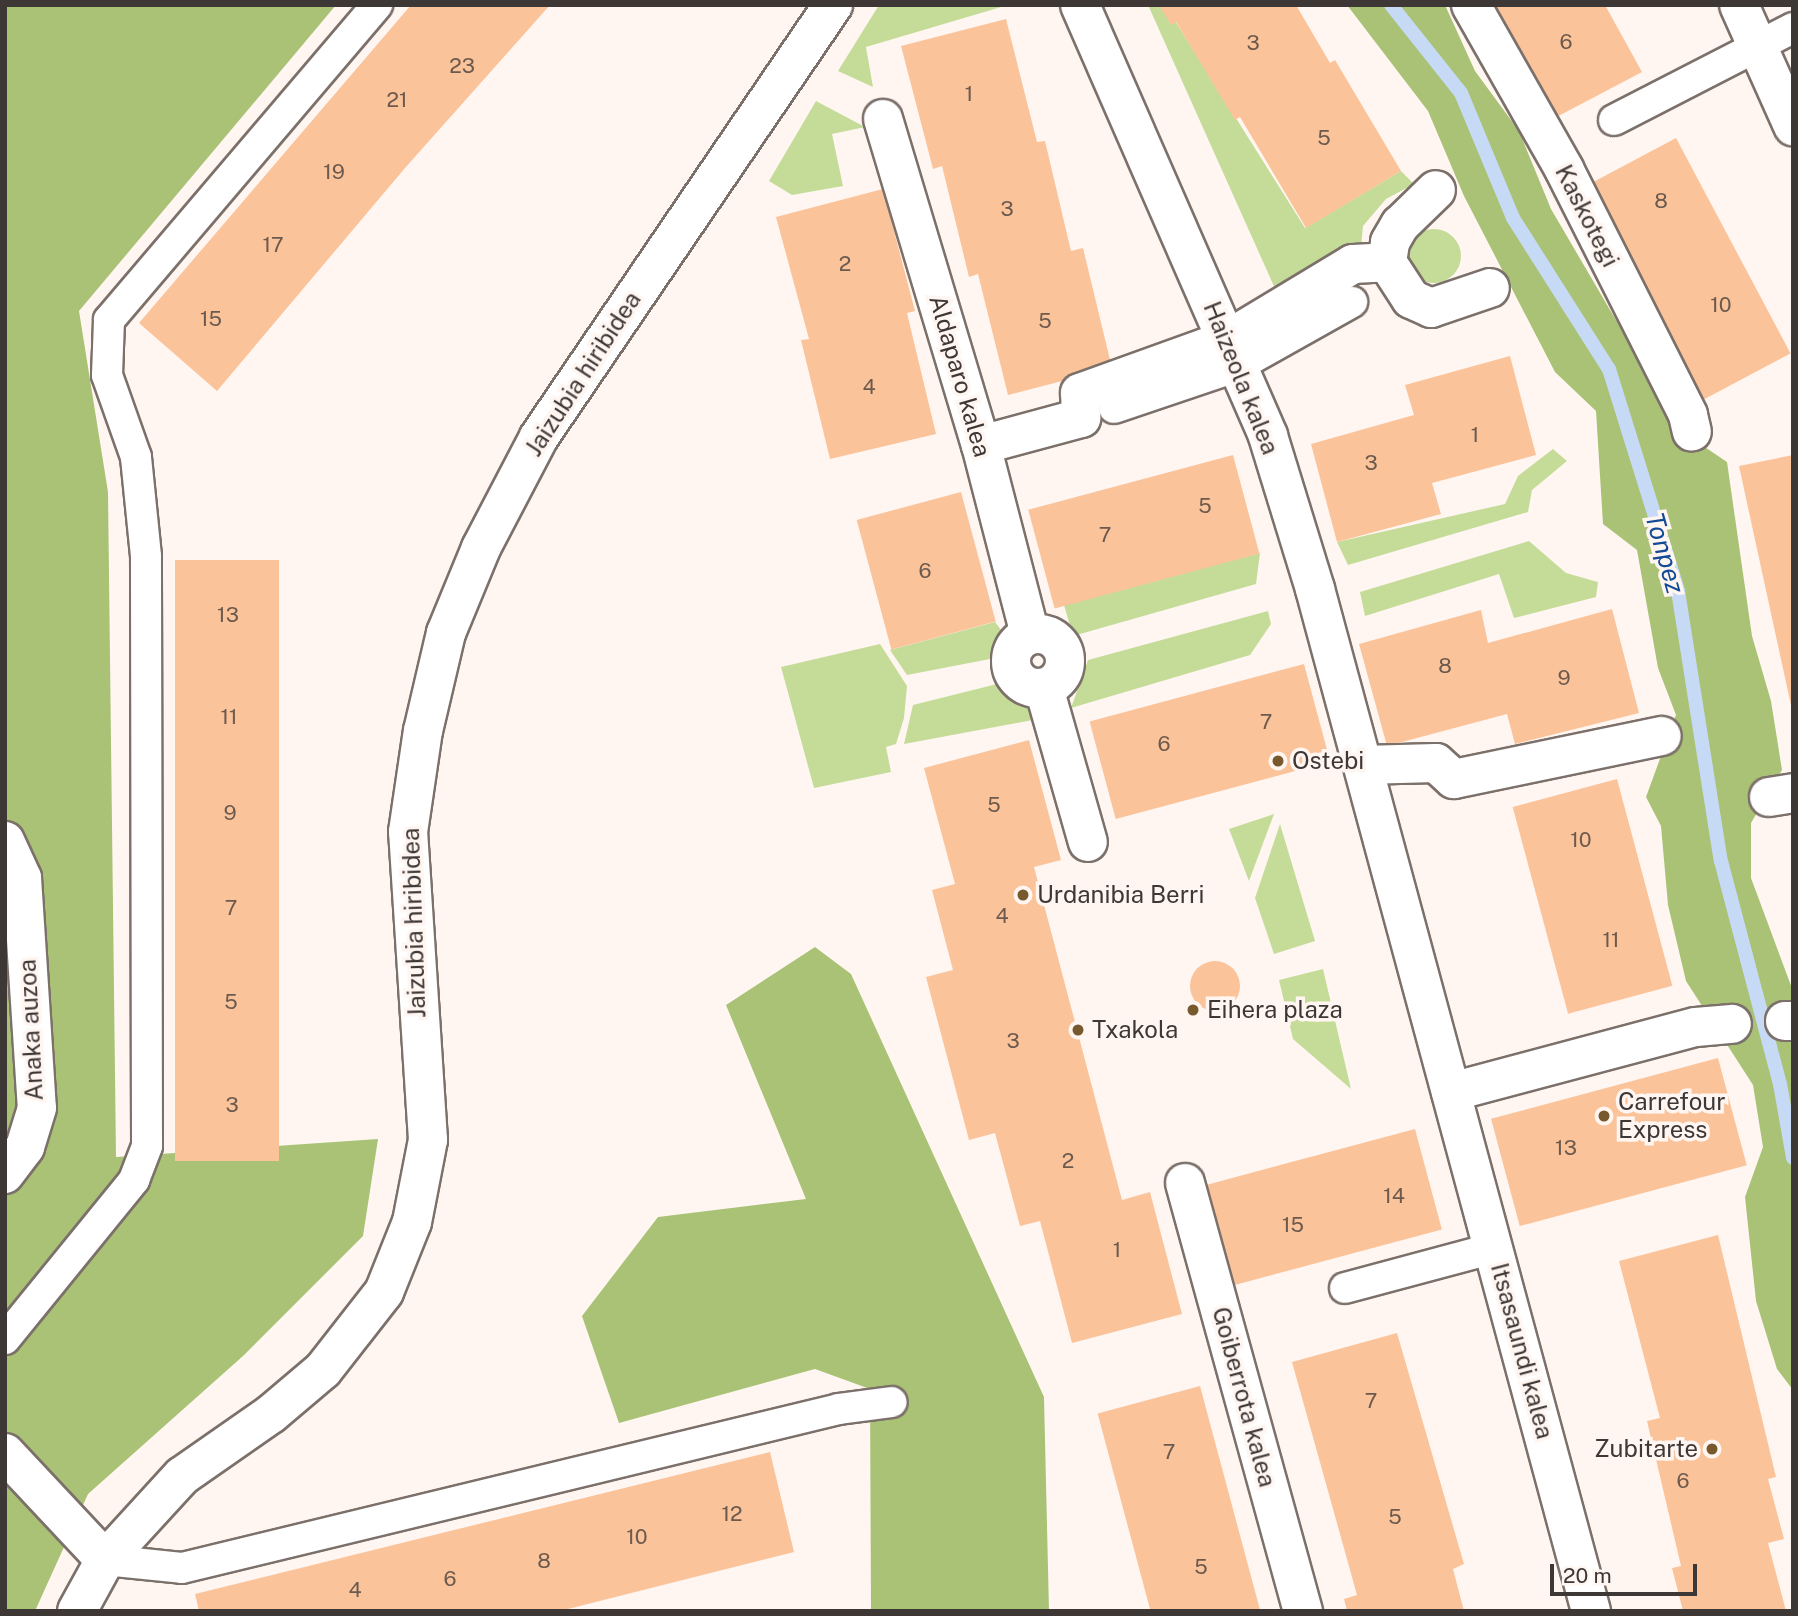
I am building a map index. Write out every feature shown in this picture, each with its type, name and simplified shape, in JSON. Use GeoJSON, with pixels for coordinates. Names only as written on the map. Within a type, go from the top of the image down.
{"type":"FeatureCollection","features":[{"type":"Feature","properties":{"kind":"street","name":"Jaizubia hiribidea"},"geometry":{"type":"LineString","coordinates":[[77,1611],[105,1560],[182,1476],[271,1414],[323,1370],[384,1292],[412,1222],[428,1140],[408,832],[423,731],[446,633],[481,548],[539,437],[833,5]]}},
{"type":"Feature","properties":{"kind":"street","name":"Haizeola kalea"},"geometry":{"type":"LineString","coordinates":[[1080,5],[1268,436],[1363,765]]}},
{"type":"Feature","properties":{"kind":"street","name":"Kaskotegi"},"geometry":{"type":"LineString","coordinates":[[1471,5],[1564,169],[1692,432]]}},
{"type":"Feature","properties":{"kind":"street"},"geometry":{"type":"LineString","coordinates":[[1738,5],[1759,46],[1793,126]]}},
{"type":"Feature","properties":{"kind":"street","name":"Aldaparo kalea"},"geometry":{"type":"LineString","coordinates":[[883,119],[981,445],[1030,635],[1014,647],[1011,668],[1024,685],[1044,688],[1088,842]]}},
{"type":"Feature","properties":{"kind":"street"},"geometry":{"type":"LineString","coordinates":[[1387,262],[1400,225],[1436,190]]}},
{"type":"Feature","properties":{"kind":"street"},"geometry":{"type":"LineString","coordinates":[[981,445],[1081,418],[1080,393],[1233,353],[1353,264],[1387,262]]}},
{"type":"Feature","properties":{"kind":"street"},"geometry":{"type":"LineString","coordinates":[[1387,262],[1411,299],[1431,308],[1490,288]]}},
{"type":"Feature","properties":{"kind":"street"},"geometry":{"type":"LineString","coordinates":[[1662,736],[1454,779],[1436,762],[1363,765],[1451,1092],[1696,1027],[1732,1024]]}},
{"type":"Feature","properties":{"kind":"street","name":"Anaka auzoa"},"geometry":{"type":"LineString","coordinates":[[5,841],[22,878],[37,1108],[25,1147],[5,1174]]}},
{"type":"Feature","properties":{"kind":"street","name":"Itsasaundi kalea"},"geometry":{"type":"LineString","coordinates":[[1451,1092],[1591,1611]]}},
{"type":"Feature","properties":{"kind":"street","name":"Goiberrota kalea"},"geometry":{"type":"LineString","coordinates":[[1185,1183],[1303,1611]]}},
{"type":"Feature","properties":{"kind":"street"},"geometry":{"type":"LineString","coordinates":[[5,1453],[105,1560]]}},
{"type":"Feature","properties":{"kind":"lane"},"geometry":{"type":"LineString","coordinates":[[5,1339],[134,1180],[147,1146],[146,556],[136,457],[107,375],[109,320],[377,5]]}},
{"type":"Feature","properties":{"kind":"lane"},"geometry":{"type":"LineString","coordinates":[[1614,120],[1793,28]]}},
{"type":"Feature","properties":{"kind":"lane"},"geometry":{"type":"LineString","coordinates":[[1114,408],[1352,302]]}},
{"type":"Feature","properties":{"kind":"lane"},"geometry":{"type":"LineString","coordinates":[[1345,1289],[1494,1248]]}},
{"type":"Feature","properties":{"kind":"lane"},"geometry":{"type":"LineString","coordinates":[[105,1560],[182,1568],[839,1409],[892,1402]]}},
{"type":"Feature","properties":{"kind":"green space"},"geometry":{"type":"Polygon","coordinates":[[[5,5],[336,5],[79,311],[108,492],[116,1157],[378,1139],[363,1236],[243,1356],[88,1494],[35,1611],[5,1611],[5,5]]]}},
{"type":"Feature","properties":{"kind":"green space"},"geometry":{"type":"Polygon","coordinates":[[[879,5],[1008,5],[866,47],[873,87],[838,71],[879,5]]]}},
{"type":"Feature","properties":{"kind":"green space"},"geometry":{"type":"Polygon","coordinates":[[[1148,5],[1165,5],[1305,228],[1401,171],[1414,184],[1386,199],[1363,226],[1361,248],[1277,293],[1148,5]]]}},
{"type":"Feature","properties":{"kind":"green space"},"geometry":{"type":"Polygon","coordinates":[[[1347,5],[1445,5],[1475,71],[1519,131],[1551,209],[1651,380],[1669,423],[1727,462],[1752,636],[1771,701],[1782,770],[1751,823],[1751,878],[1793,991],[1793,1390],[1777,1369],[1756,1301],[1745,1197],[1763,1147],[1753,1085],[1686,981],[1668,905],[1661,826],[1646,797],[1676,715],[1658,668],[1637,550],[1603,524],[1596,411],[1555,372],[1464,196],[1428,111],[1347,5]]]}},
{"type":"Feature","properties":{"kind":"green space"},"geometry":{"type":"Polygon","coordinates":[[[816,101],[865,127],[832,134],[843,186],[792,195],[769,181],[816,101]]]}},
{"type":"Feature","properties":{"kind":"green space"},"geometry":{"type":"Polygon","coordinates":[[[1434,229],[1453,237],[1461,256],[1453,275],[1434,283],[1415,275],[1407,256],[1415,237],[1434,229]]]}},
{"type":"Feature","properties":{"kind":"green space"},"geometry":{"type":"Polygon","coordinates":[[[1553,449],[1567,461],[1532,490],[1528,512],[1348,565],[1337,542],[1505,504],[1518,476],[1553,449]]]}},
{"type":"Feature","properties":{"kind":"green space"},"geometry":{"type":"Polygon","coordinates":[[[1529,541],[1566,573],[1598,582],[1596,597],[1514,618],[1499,574],[1365,616],[1360,592],[1529,541]]]}},
{"type":"Feature","properties":{"kind":"green space"},"geometry":{"type":"Polygon","coordinates":[[[1260,553],[1256,584],[1073,636],[1064,605],[1260,553]]]}},
{"type":"Feature","properties":{"kind":"green space"},"geometry":{"type":"Polygon","coordinates":[[[1268,611],[1271,624],[1250,655],[1071,708],[1088,660],[1268,611]]]}},
{"type":"Feature","properties":{"kind":"green space"},"geometry":{"type":"Polygon","coordinates":[[[995,622],[1004,634],[990,659],[907,675],[890,650],[995,622]]]}},
{"type":"Feature","properties":{"kind":"green space"},"geometry":{"type":"Polygon","coordinates":[[[880,644],[907,686],[904,718],[896,744],[886,747],[891,772],[814,788],[781,667],[880,644]]]}},
{"type":"Feature","properties":{"kind":"green space"},"geometry":{"type":"Polygon","coordinates":[[[997,684],[1029,701],[1033,720],[904,744],[913,705],[997,684]]]}},
{"type":"Feature","properties":{"kind":"green space"},"geometry":{"type":"Polygon","coordinates":[[[1274,814],[1249,881],[1229,829],[1274,814]]]}},
{"type":"Feature","properties":{"kind":"green space"},"geometry":{"type":"Polygon","coordinates":[[[1280,824],[1315,941],[1274,954],[1255,898],[1280,824]]]}},
{"type":"Feature","properties":{"kind":"green space"},"geometry":{"type":"Polygon","coordinates":[[[815,947],[851,974],[1044,1397],[1049,1611],[871,1611],[870,1389],[815,1369],[619,1423],[582,1316],[658,1217],[806,1199],[726,1005],[815,947]]]}},
{"type":"Feature","properties":{"kind":"green space"},"geometry":{"type":"Polygon","coordinates":[[[1323,969],[1351,1089],[1293,1039],[1279,980],[1323,969]]]}},
{"type":"Feature","properties":{"kind":"building"},"geometry":{"type":"Polygon","coordinates":[[[411,5],[550,5],[405,168],[217,391],[139,323],[411,5]]]}},
{"type":"Feature","properties":{"kind":"building"},"geometry":{"type":"Polygon","coordinates":[[[1159,5],[1296,5],[1330,63],[1335,60],[1401,171],[1306,228],[1240,117],[1235,120],[1176,22],[1171,25],[1159,5]]]}},
{"type":"Feature","properties":{"kind":"building"},"geometry":{"type":"Polygon","coordinates":[[[1477,5],[1605,5],[1642,72],[1547,122],[1477,5]]]}},
{"type":"Feature","properties":{"kind":"building"},"geometry":{"type":"Polygon","coordinates":[[[1006,19],[1037,142],[1045,141],[1071,251],[1083,248],[1112,368],[1008,395],[978,274],[969,277],[942,166],[933,169],[901,46],[1006,19]]]}},
{"type":"Feature","properties":{"kind":"building"},"geometry":{"type":"Polygon","coordinates":[[[1676,138],[1791,353],[1694,405],[1580,189],[1676,138]]]}},
{"type":"Feature","properties":{"kind":"building"},"geometry":{"type":"Polygon","coordinates":[[[883,189],[915,311],[907,313],[936,434],[830,459],[801,340],[809,339],[776,217],[883,189]]]}},
{"type":"Feature","properties":{"kind":"building"},"geometry":{"type":"Polygon","coordinates":[[[1510,356],[1536,455],[1432,483],[1441,514],[1337,542],[1311,444],[1414,415],[1405,385],[1510,356]]]}},
{"type":"Feature","properties":{"kind":"building"},"geometry":{"type":"Polygon","coordinates":[[[1233,455],[1259,554],[1055,608],[1028,510],[1233,455]]]}},
{"type":"Feature","properties":{"kind":"building"},"geometry":{"type":"Polygon","coordinates":[[[1793,455],[1793,710],[1792,710],[1739,466],[1793,455]]]}},
{"type":"Feature","properties":{"kind":"building"},"geometry":{"type":"Polygon","coordinates":[[[961,492],[996,621],[891,649],[857,520],[961,492]]]}},
{"type":"Feature","properties":{"kind":"building"},"geometry":{"type":"Polygon","coordinates":[[[175,560],[279,560],[279,1161],[175,1161],[175,560]]]}},
{"type":"Feature","properties":{"kind":"building"},"geometry":{"type":"Polygon","coordinates":[[[1612,609],[1639,713],[1515,744],[1507,714],[1387,746],[1359,644],[1481,610],[1488,643],[1612,609]]]}},
{"type":"Feature","properties":{"kind":"building"},"geometry":{"type":"Polygon","coordinates":[[[1304,664],[1330,762],[1116,819],[1090,721],[1304,664]]]}},
{"type":"Feature","properties":{"kind":"building"},"geometry":{"type":"Polygon","coordinates":[[[1029,740],[1061,860],[1034,867],[1122,1200],[1150,1192],[1182,1314],[1072,1343],[1040,1221],[1020,1226],[995,1133],[969,1140],[926,977],[953,970],[932,890],[955,884],[924,768],[1029,740]]]}},
{"type":"Feature","properties":{"kind":"building"},"geometry":{"type":"Polygon","coordinates":[[[1617,779],[1672,986],[1568,1014],[1513,807],[1617,779]]]}},
{"type":"Feature","properties":{"kind":"building"},"geometry":{"type":"Polygon","coordinates":[[[1215,961],[1232,969],[1240,986],[1232,1003],[1215,1011],[1198,1003],[1190,986],[1198,969],[1215,961]]]}},
{"type":"Feature","properties":{"kind":"building"},"geometry":{"type":"Polygon","coordinates":[[[1718,1058],[1747,1165],[1520,1226],[1491,1119],[1718,1058]]]}},
{"type":"Feature","properties":{"kind":"building"},"geometry":{"type":"Polygon","coordinates":[[[1415,1129],[1442,1229],[1226,1287],[1199,1187],[1415,1129]]]}},
{"type":"Feature","properties":{"kind":"building","name":"Zubitarte"},"geometry":{"type":"Polygon","coordinates":[[[1718,1235],[1776,1477],[1768,1479],[1784,1539],[1768,1543],[1786,1611],[1683,1611],[1672,1568],[1681,1566],[1647,1421],[1660,1418],[1619,1261],[1718,1235]]]}},
{"type":"Feature","properties":{"kind":"building"},"geometry":{"type":"Polygon","coordinates":[[[1397,1333],[1464,1564],[1453,1569],[1464,1611],[1347,1611],[1344,1599],[1357,1595],[1292,1362],[1397,1333]]]}},
{"type":"Feature","properties":{"kind":"building"},"geometry":{"type":"Polygon","coordinates":[[[1200,1386],[1260,1611],[1151,1611],[1098,1413],[1200,1386]]]}},
{"type":"Feature","properties":{"kind":"building"},"geometry":{"type":"Polygon","coordinates":[[[770,1452],[794,1552],[560,1611],[199,1611],[195,1594],[770,1452]]]}},
{"type":"Feature","properties":{"kind":"waterway","name":"Tonpez"},"geometry":{"type":"LineString","coordinates":[[1391,5],[1461,93],[1513,218],[1609,369],[1678,591],[1721,861],[1780,1084],[1793,1158]]}},
{"type":"Feature","properties":{"kind":"place","name":"Ostebi"},"geometry":{"type":"Point","coordinates":[1278,761]}},
{"type":"Feature","properties":{"kind":"place","name":"Urdanibia Berri"},"geometry":{"type":"Point","coordinates":[1023,895]}},
{"type":"Feature","properties":{"kind":"place","name":"Eihera plaza"},"geometry":{"type":"Point","coordinates":[1193,1010]}},
{"type":"Feature","properties":{"kind":"place","name":"Txakola"},"geometry":{"type":"Point","coordinates":[1078,1030]}},
{"type":"Feature","properties":{"kind":"place","name":"Carrefour Express"},"geometry":{"type":"Point","coordinates":[1604,1116]}},
{"type":"Feature","properties":{"kind":"place","name":"Zubitarte"},"geometry":{"type":"Point","coordinates":[1712,1449]}}]}
